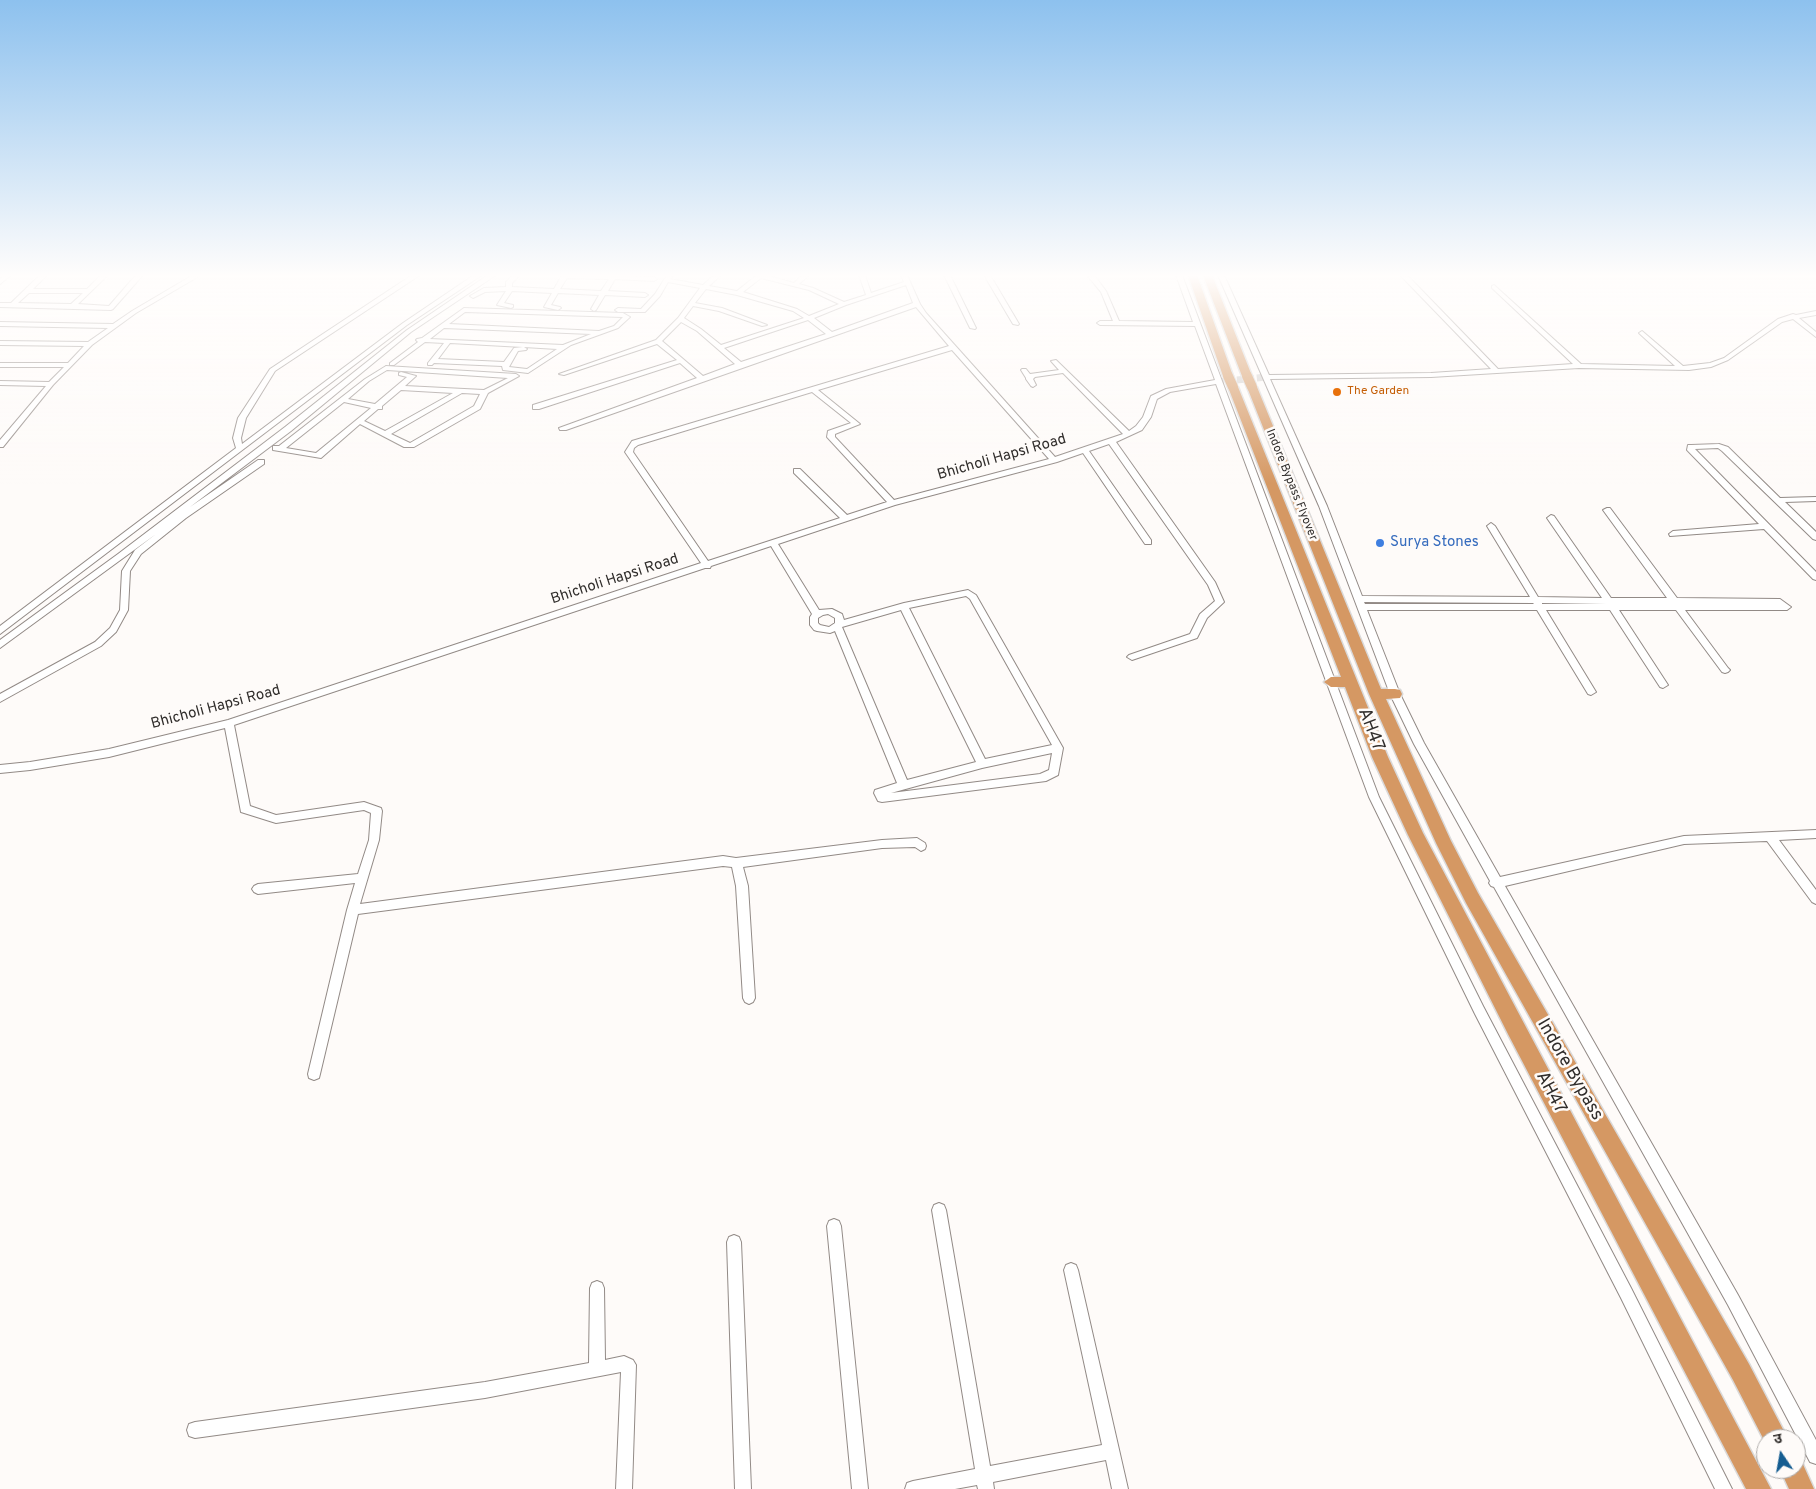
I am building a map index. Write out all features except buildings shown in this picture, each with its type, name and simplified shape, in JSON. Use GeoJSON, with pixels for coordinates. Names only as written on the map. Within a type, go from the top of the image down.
{"type":"FeatureCollection","features":[{"type":"Feature","properties":{"kind":"highway","name":"Indore Bypass Flyover"},"geometry":{"type":"LineString","coordinates":[[1217,344],[1353,686]]}},
{"type":"Feature","properties":{"kind":"highway","name":"Indore Bypass Flyover"},"geometry":{"type":"LineString","coordinates":[[1235,344],[1376,694]]}},
{"type":"Feature","properties":{"kind":"highway"},"geometry":{"type":"LineString","coordinates":[[1331,682],[1353,686]]}},
{"type":"Feature","properties":{"kind":"highway","name":"AH47"},"geometry":{"type":"LineString","coordinates":[[1353,686],[1380,757],[1416,835],[1516,1030],[1759,1489]]}},
{"type":"Feature","properties":{"kind":"highway"},"geometry":{"type":"LineString","coordinates":[[1376,694],[1395,694]]}},
{"type":"Feature","properties":{"kind":"highway","name":"Indore Bypass"},"geometry":{"type":"LineString","coordinates":[[1376,694],[1472,898],[1736,1363],[1771,1429]]}},
{"type":"Feature","properties":{"kind":"street"},"geometry":{"type":"LineString","coordinates":[[0,445],[51,384],[89,344]]}},
{"type":"Feature","properties":{"kind":"street"},"geometry":{"type":"LineString","coordinates":[[240,448],[237,438],[242,418],[268,374],[313,344]]}},
{"type":"Feature","properties":{"kind":"street"},"geometry":{"type":"LineString","coordinates":[[0,631],[379,344]]}},
{"type":"Feature","properties":{"kind":"street"},"geometry":{"type":"LineString","coordinates":[[0,645],[121,556],[393,344]]}},
{"type":"Feature","properties":{"kind":"street"},"geometry":{"type":"LineString","coordinates":[[417,344],[392,364],[425,365],[434,361],[506,364]]}},
{"type":"Feature","properties":{"kind":"street"},"geometry":{"type":"LineString","coordinates":[[434,361],[446,344]]}},
{"type":"Feature","properties":{"kind":"street"},"geometry":{"type":"LineString","coordinates":[[455,344],[558,351]]}},
{"type":"Feature","properties":{"kind":"street"},"geometry":{"type":"LineString","coordinates":[[515,344],[565,346]]}},
{"type":"Feature","properties":{"kind":"street"},"geometry":{"type":"LineString","coordinates":[[516,348],[505,369],[528,371],[569,344]]}},
{"type":"Feature","properties":{"kind":"street"},"geometry":{"type":"LineString","coordinates":[[575,346],[579,344]]}},
{"type":"Feature","properties":{"kind":"street"},"geometry":{"type":"LineString","coordinates":[[562,374],[648,344]]}},
{"type":"Feature","properties":{"kind":"street"},"geometry":{"type":"LineString","coordinates":[[662,344],[703,379]]}},
{"type":"Feature","properties":{"kind":"street"},"geometry":{"type":"LineString","coordinates":[[718,344],[740,365]]}},
{"type":"Feature","properties":{"kind":"street"},"geometry":{"type":"LineString","coordinates":[[721,347],[729,344]]}},
{"type":"Feature","properties":{"kind":"street"},"geometry":{"type":"LineString","coordinates":[[563,428],[802,344]]}},
{"type":"Feature","properties":{"kind":"street"},"geometry":{"type":"LineString","coordinates":[[952,344],[1054,460]]}},
{"type":"Feature","properties":{"kind":"street"},"geometry":{"type":"LineString","coordinates":[[1204,344],[1374,797],[1424,900],[1626,1293],[1724,1489]]}},
{"type":"Feature","properties":{"kind":"street"},"geometry":{"type":"LineString","coordinates":[[1252,344],[1323,506],[1395,694],[1422,752],[1733,1300],[1816,1456]]}},
{"type":"Feature","properties":{"kind":"street"},"geometry":{"type":"LineString","coordinates":[[1471,344],[1496,370]]}},
{"type":"Feature","properties":{"kind":"street"},"geometry":{"type":"LineString","coordinates":[[1556,344],[1579,366]]}},
{"type":"Feature","properties":{"kind":"street"},"geometry":{"type":"LineString","coordinates":[[1654,344],[1680,368]]}},
{"type":"Feature","properties":{"kind":"street"},"geometry":{"type":"LineString","coordinates":[[1266,377],[1431,375],[1579,366],[1680,368],[1711,365],[1726,360],[1747,344]]}},
{"type":"Feature","properties":{"kind":"street"},"geometry":{"type":"LineString","coordinates":[[707,566],[629,452],[635,443],[954,347]]}},
{"type":"Feature","properties":{"kind":"street"},"geometry":{"type":"LineString","coordinates":[[536,407],[680,361]]}},
{"type":"Feature","properties":{"kind":"street"},"geometry":{"type":"LineString","coordinates":[[1054,361],[1128,434]]}},
{"type":"Feature","properties":{"kind":"street"},"geometry":{"type":"LineString","coordinates":[[0,365],[68,365]]}},
{"type":"Feature","properties":{"kind":"street"},"geometry":{"type":"LineString","coordinates":[[265,445],[317,457],[379,407],[413,376],[351,366]]}},
{"type":"Feature","properties":{"kind":"street"},"geometry":{"type":"LineString","coordinates":[[280,449],[386,368],[516,376],[485,392],[401,388]]}},
{"type":"Feature","properties":{"kind":"street"},"geometry":{"type":"LineString","coordinates":[[1024,370],[1032,381],[1039,373],[1048,374],[1064,371]]}},
{"type":"Feature","properties":{"kind":"street","name":"Bhicholi Hapsi Road"},"geometry":{"type":"LineString","coordinates":[[0,768],[30,766],[109,753],[230,723],[774,544],[892,503],[1085,450],[1139,428],[1147,417],[1154,398],[1168,390],[1217,382]]}},
{"type":"Feature","properties":{"kind":"street"},"geometry":{"type":"LineString","coordinates":[[0,384],[51,384]]}},
{"type":"Feature","properties":{"kind":"street"},"geometry":{"type":"LineString","coordinates":[[814,390],[856,424],[832,433],[831,437],[892,503]]}},
{"type":"Feature","properties":{"kind":"street"},"geometry":{"type":"LineString","coordinates":[[385,434],[461,391]]}},
{"type":"Feature","properties":{"kind":"street"},"geometry":{"type":"LineString","coordinates":[[361,422],[404,444],[412,445],[476,407],[485,392]]}},
{"type":"Feature","properties":{"kind":"street"},"geometry":{"type":"LineString","coordinates":[[344,400],[379,407]]}},
{"type":"Feature","properties":{"kind":"street"},"geometry":{"type":"LineString","coordinates":[[1111,441],[1212,584],[1220,602],[1203,616],[1194,636],[1132,657]]}},
{"type":"Feature","properties":{"kind":"street"},"geometry":{"type":"LineString","coordinates":[[1816,537],[1780,500],[1725,449],[1719,446],[1691,447],[1691,450],[1764,526],[1816,577]]}},
{"type":"Feature","properties":{"kind":"street"},"geometry":{"type":"LineString","coordinates":[[1085,450],[1148,542]]}},
{"type":"Feature","properties":{"kind":"street"},"geometry":{"type":"LineString","coordinates":[[0,698],[98,644],[113,630],[124,610],[126,571],[138,552],[197,506],[262,462]]}},
{"type":"Feature","properties":{"kind":"street"},"geometry":{"type":"LineString","coordinates":[[797,471],[846,519]]}},
{"type":"Feature","properties":{"kind":"street"},"geometry":{"type":"LineString","coordinates":[[1780,500],[1816,499]]}},
{"type":"Feature","properties":{"kind":"street"},"geometry":{"type":"LineString","coordinates":[[1607,510],[1725,670]]}},
{"type":"Feature","properties":{"kind":"street"},"geometry":{"type":"LineString","coordinates":[[1551,518],[1611,604],[1663,685]]}},
{"type":"Feature","properties":{"kind":"street"},"geometry":{"type":"LineString","coordinates":[[1491,526],[1591,692]]}},
{"type":"Feature","properties":{"kind":"street"},"geometry":{"type":"LineString","coordinates":[[1672,534],[1764,526]]}},
{"type":"Feature","properties":{"kind":"street"},"geometry":{"type":"LineString","coordinates":[[774,544],[817,614]]}},
{"type":"Feature","properties":{"kind":"street"},"geometry":{"type":"LineString","coordinates":[[904,786],[839,626],[841,618],[837,613],[829,611],[817,614],[813,620],[817,628],[825,630],[839,626],[904,606],[963,593],[973,597],[1058,748],[1054,772],[1042,778],[885,798],[880,796],[879,792],[882,791],[904,786],[982,764],[1058,748]]}},
{"type":"Feature","properties":{"kind":"street"},"geometry":{"type":"LineString","coordinates":[[1361,603],[1676,604],[1780,602],[1787,607],[1676,604]]}},
{"type":"Feature","properties":{"kind":"street"},"geometry":{"type":"LineString","coordinates":[[904,606],[982,764]]}},
{"type":"Feature","properties":{"kind":"street"},"geometry":{"type":"LineString","coordinates":[[230,723],[245,809],[276,819],[364,806],[377,811],[374,840],[352,910],[314,1074]]}},
{"type":"Feature","properties":{"kind":"street"},"geometry":{"type":"LineString","coordinates":[[1495,883],[1684,840],[1816,834]]}},
{"type":"Feature","properties":{"kind":"street"},"geometry":{"type":"LineString","coordinates":[[1769,835],[1816,899]]}},
{"type":"Feature","properties":{"kind":"street"},"geometry":{"type":"LineString","coordinates":[[352,910],[723,861],[736,863],[882,844],[917,842],[921,846]]}},
{"type":"Feature","properties":{"kind":"street"},"geometry":{"type":"LineString","coordinates":[[736,863],[742,886],[748,998]]}},
{"type":"Feature","properties":{"kind":"street"},"geometry":{"type":"LineString","coordinates":[[258,889],[362,878]]}},
{"type":"Feature","properties":{"kind":"street"},"geometry":{"type":"LineString","coordinates":[[939,1210],[985,1482]]}},
{"type":"Feature","properties":{"kind":"street"},"geometry":{"type":"LineString","coordinates":[[834,1226],[860,1489]]}},
{"type":"Feature","properties":{"kind":"street"},"geometry":{"type":"LineString","coordinates":[[734,1242],[743,1489]]}},
{"type":"Feature","properties":{"kind":"street"},"geometry":{"type":"LineString","coordinates":[[1070,1270],[1120,1489]]}},
{"type":"Feature","properties":{"kind":"street"},"geometry":{"type":"LineString","coordinates":[[597,1288],[597,1369]]}},
{"type":"Feature","properties":{"kind":"street"},"geometry":{"type":"LineString","coordinates":[[195,1430],[485,1390],[624,1364],[628,1365],[630,1372],[624,1489]]}},
{"type":"Feature","properties":{"kind":"street"},"geometry":{"type":"LineString","coordinates":[[913,1489],[985,1482],[1112,1451]]}},
{"type":"Feature","properties":{"kind":"tunnel"},"geometry":{"type":"LineString","coordinates":[[1217,382],[1266,377]]}},
{"type":"Feature","properties":{"kind":"place","name":"The Garden"},"geometry":{"type":"Point","coordinates":[1337,392]}},
{"type":"Feature","properties":{"kind":"place","name":"Surya Stones"},"geometry":{"type":"Point","coordinates":[1380,543]}}]}
